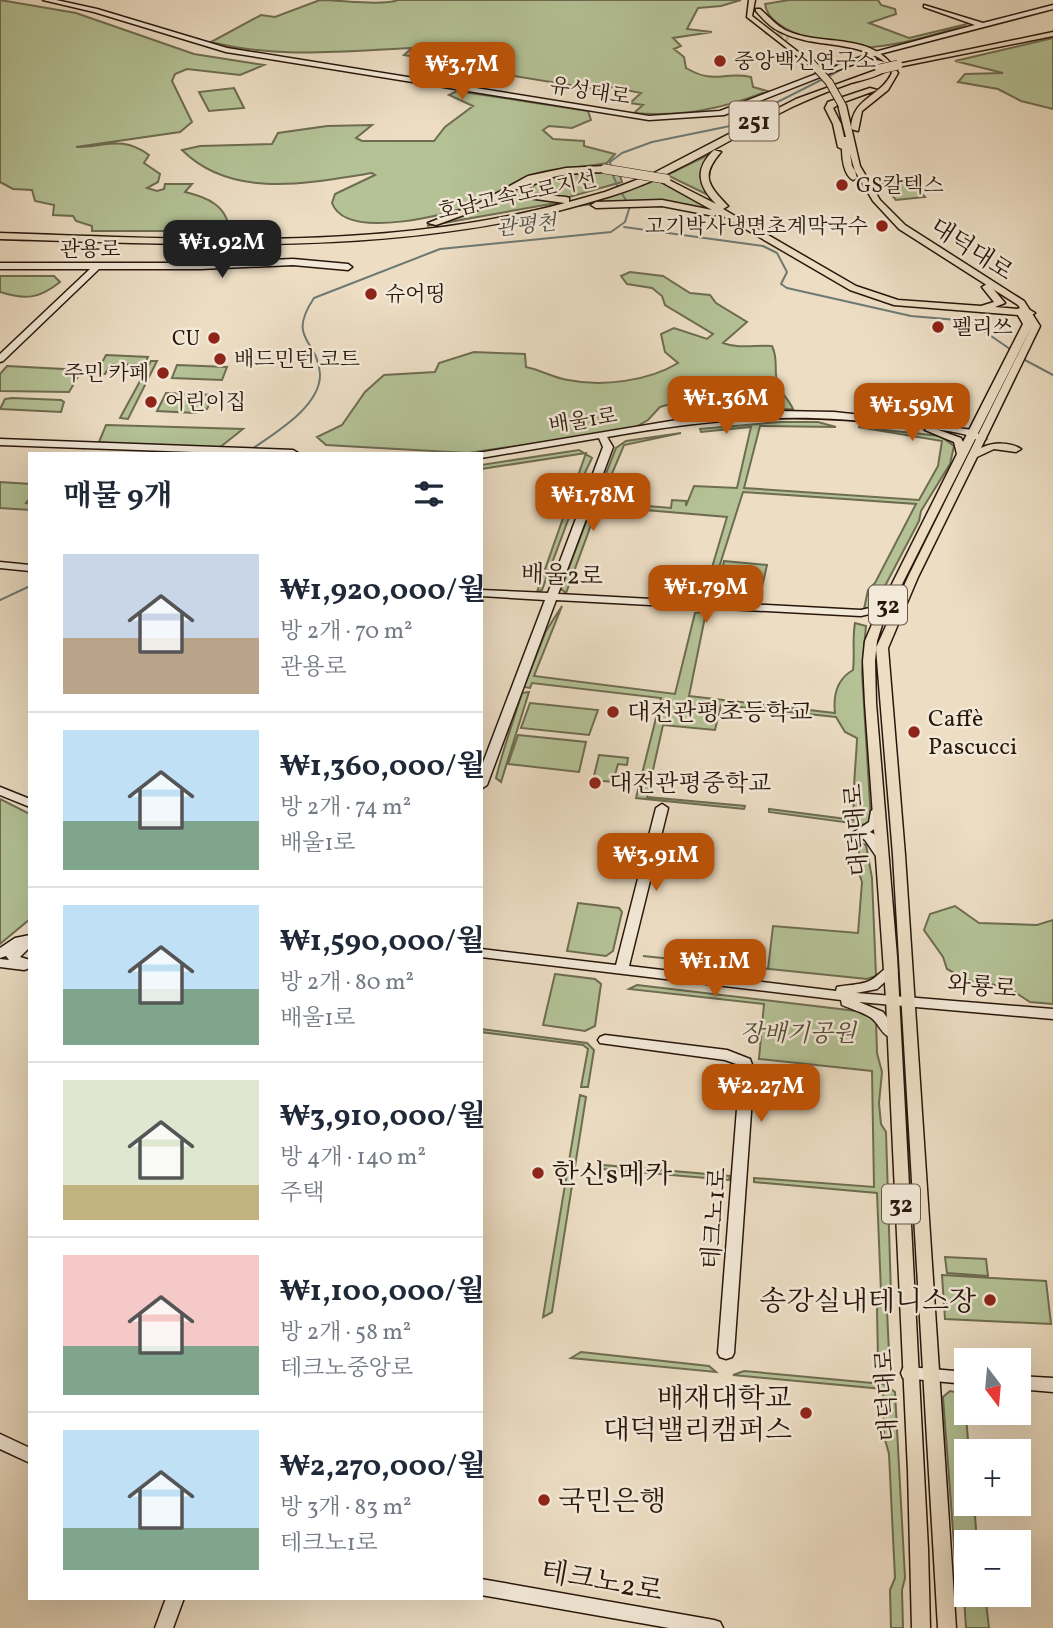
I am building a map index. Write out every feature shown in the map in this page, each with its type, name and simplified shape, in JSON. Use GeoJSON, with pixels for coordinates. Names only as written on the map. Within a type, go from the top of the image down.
{"type":"FeatureCollection","features":[{"type":"Feature","properties":{"kind":"highway","name":"호남고속도로지선"},"geometry":{"type":"LineString","coordinates":[[632,182],[668,167],[798,98],[888,66],[1053,35]]}},
{"type":"Feature","properties":{"kind":"highway","name":"호남고속도로지선"},"geometry":{"type":"LineString","coordinates":[[0,235],[250,238],[359,235],[486,220],[564,203],[632,182],[699,156],[788,106],[888,66]]}},
{"type":"Feature","properties":{"kind":"highway"},"geometry":{"type":"LineString","coordinates":[[788,106],[728,143],[706,164],[702,176],[706,188],[738,219],[853,288],[879,299],[1023,312]]}},
{"type":"Feature","properties":{"kind":"highway"},"geometry":{"type":"LineString","coordinates":[[605,170],[552,175],[530,181],[524,188],[535,197],[554,200],[572,199],[610,190]]}},
{"type":"Feature","properties":{"kind":"highway"},"geometry":{"type":"LineString","coordinates":[[359,235],[426,225],[461,215],[536,176],[605,170],[664,179],[881,295],[1023,312]]}},
{"type":"Feature","properties":{"kind":"highway","name":"호남고속도로지선"},"geometry":{"type":"LineString","coordinates":[[0,235],[293,240],[380,236],[489,222],[610,190]]}},
{"type":"Feature","properties":{"kind":"highway"},"geometry":{"type":"LineString","coordinates":[[489,222],[639,201],[690,207],[738,219]]}},
{"type":"Feature","properties":{"kind":"highway"},"geometry":{"type":"LineString","coordinates":[[984,307],[1000,303],[987,287]]}},
{"type":"Feature","properties":{"kind":"main road","name":"유성대로"},"geometry":{"type":"LineString","coordinates":[[46,0],[95,10],[226,50],[641,117],[674,118],[720,113],[840,65],[906,43],[1053,9]]}},
{"type":"Feature","properties":{"kind":"main road"},"geometry":{"type":"LineString","coordinates":[[753,0],[749,16],[766,31]]}},
{"type":"Feature","properties":{"kind":"main road"},"geometry":{"type":"LineString","coordinates":[[753,0],[753,8],[759,20],[806,59]]}},
{"type":"Feature","properties":{"kind":"main road"},"geometry":{"type":"LineString","coordinates":[[760,0],[758,10],[770,28],[806,59]]}},
{"type":"Feature","properties":{"kind":"main road"},"geometry":{"type":"LineString","coordinates":[[926,6],[983,25]]}},
{"type":"Feature","properties":{"kind":"main road"},"geometry":{"type":"LineString","coordinates":[[758,10],[770,23],[787,33],[874,53],[895,73],[891,84],[864,102],[864,98],[852,97]]}},
{"type":"Feature","properties":{"kind":"main road","name":"유성대로"},"geometry":{"type":"LineString","coordinates":[[874,53],[983,25]]}},
{"type":"Feature","properties":{"kind":"main road"},"geometry":{"type":"LineString","coordinates":[[789,38],[851,47],[877,48],[906,43]]}},
{"type":"Feature","properties":{"kind":"main road"},"geometry":{"type":"LineString","coordinates":[[888,66],[895,52],[916,43]]}},
{"type":"Feature","properties":{"kind":"main road"},"geometry":{"type":"LineString","coordinates":[[851,47],[861,53],[851,61]]}},
{"type":"Feature","properties":{"kind":"main road","name":"대덕대로"},"geometry":{"type":"LineString","coordinates":[[806,59],[839,105],[851,176],[890,224],[1023,312],[1036,326],[1017,354],[974,436],[932,526],[882,648],[892,770],[900,1002],[931,1375],[947,1628]]}},
{"type":"Feature","properties":{"kind":"main road"},"geometry":{"type":"LineString","coordinates":[[840,65],[867,60],[888,66]]}},
{"type":"Feature","properties":{"kind":"main road","name":"대덕대로"},"geometry":{"type":"LineString","coordinates":[[888,66],[889,75],[886,81],[870,92],[833,103],[829,108],[837,124],[840,146],[848,149],[862,180],[890,216],[1021,303],[1023,312]]}},
{"type":"Feature","properties":{"kind":"main road","name":"대덕대로"},"geometry":{"type":"LineString","coordinates":[[848,149],[855,142],[854,119],[864,102]]}},
{"type":"Feature","properties":{"kind":"main road","name":"관용로"},"geometry":{"type":"LineString","coordinates":[[0,266],[304,262],[348,267]]}},
{"type":"Feature","properties":{"kind":"main road"},"geometry":{"type":"LineString","coordinates":[[0,359],[97,266]]}},
{"type":"Feature","properties":{"kind":"main road","name":"대덕대로"},"geometry":{"type":"LineString","coordinates":[[974,436],[988,424],[1017,354]]}},
{"type":"Feature","properties":{"kind":"main road","name":"배울1로"},"geometry":{"type":"LineString","coordinates":[[483,458],[556,448],[696,420],[781,414],[889,420],[974,436]]}},
{"type":"Feature","properties":{"kind":"main road","name":"배울1로"},"geometry":{"type":"LineString","coordinates":[[483,458],[715,422],[778,418],[887,423],[974,436]]}},
{"type":"Feature","properties":{"kind":"main road"},"geometry":{"type":"LineString","coordinates":[[930,430],[958,440],[967,455],[993,446],[1016,449],[998,440],[988,424]]}},
{"type":"Feature","properties":{"kind":"main road"},"geometry":{"type":"LineString","coordinates":[[483,780],[604,459],[608,447],[605,438]]}},
{"type":"Feature","properties":{"kind":"main road"},"geometry":{"type":"LineString","coordinates":[[0,444],[250,452]]}},
{"type":"Feature","properties":{"kind":"main road"},"geometry":{"type":"LineString","coordinates":[[0,444],[156,452]]}},
{"type":"Feature","properties":{"kind":"main road"},"geometry":{"type":"LineString","coordinates":[[556,448],[597,448],[604,459]]}},
{"type":"Feature","properties":{"kind":"main road","name":"대덕대로"},"geometry":{"type":"LineString","coordinates":[[921,1628],[918,1509],[892,1034],[900,1002],[891,970],[869,661],[874,634],[889,601],[932,526]]}},
{"type":"Feature","properties":{"kind":"main road"},"geometry":{"type":"LineString","coordinates":[[0,567],[28,570]]}},
{"type":"Feature","properties":{"kind":"main road","name":"배울2로"},"geometry":{"type":"LineString","coordinates":[[483,595],[861,613],[878,609],[889,601]]}},
{"type":"Feature","properties":{"kind":"main road","name":"배울2로"},"geometry":{"type":"LineString","coordinates":[[551,598],[851,617],[868,622],[874,634]]}},
{"type":"Feature","properties":{"kind":"main road"},"geometry":{"type":"LineString","coordinates":[[869,661],[875,667],[877,694],[884,693]]}},
{"type":"Feature","properties":{"kind":"main road"},"geometry":{"type":"LineString","coordinates":[[873,743],[881,743],[883,761],[892,770]]}},
{"type":"Feature","properties":{"kind":"main road"},"geometry":{"type":"LineString","coordinates":[[0,791],[28,802]]}},
{"type":"Feature","properties":{"kind":"main road"},"geometry":{"type":"LineString","coordinates":[[878,805],[875,824],[860,832],[870,837],[883,856]]}},
{"type":"Feature","properties":{"kind":"main road"},"geometry":{"type":"LineString","coordinates":[[621,971],[662,808]]}},
{"type":"Feature","properties":{"kind":"main road"},"geometry":{"type":"LineString","coordinates":[[0,954],[28,938]]}},
{"type":"Feature","properties":{"kind":"main road"},"geometry":{"type":"LineString","coordinates":[[28,939],[13,956],[16,961],[28,964]]}},
{"type":"Feature","properties":{"kind":"main road"},"geometry":{"type":"LineString","coordinates":[[483,953],[813,992],[858,1004],[878,1015],[892,1034]]}},
{"type":"Feature","properties":{"kind":"main road"},"geometry":{"type":"LineString","coordinates":[[0,963],[28,965]]}},
{"type":"Feature","properties":{"kind":"main road"},"geometry":{"type":"LineString","coordinates":[[813,992],[872,986],[891,970]]}},
{"type":"Feature","properties":{"kind":"main road","name":"와룡로"},"geometry":{"type":"LineString","coordinates":[[813,992],[1053,1014]]}},
{"type":"Feature","properties":{"kind":"main road","name":"테크노1로"},"geometry":{"type":"LineString","coordinates":[[605,1040],[727,1055],[745,1062],[747,1070],[726,1353]]}},
{"type":"Feature","properties":{"kind":"main road"},"geometry":{"type":"LineString","coordinates":[[909,1373],[954,1377]]}},
{"type":"Feature","properties":{"kind":"main road"},"geometry":{"type":"LineString","coordinates":[[1031,1383],[1053,1385]]}},
{"type":"Feature","properties":{"kind":"main road"},"geometry":{"type":"LineString","coordinates":[[0,1441],[28,1455]]}},
{"type":"Feature","properties":{"kind":"main road","name":"테크노2로"},"geometry":{"type":"LineString","coordinates":[[483,1587],[714,1628]]}},
{"type":"Feature","properties":{"kind":"main road"},"geometry":{"type":"LineString","coordinates":[[164,1628],[174,1600]]}},
{"type":"Feature","properties":{"kind":"green space"},"geometry":{"type":"Polygon","coordinates":[[[0,0],[76,13],[194,54],[264,65],[240,75],[187,69],[175,74],[172,81],[192,122],[180,132],[76,147],[122,144],[139,149],[149,155],[144,163],[160,174],[158,182],[147,188],[157,191],[164,189],[165,184],[192,184],[185,192],[215,204],[225,215],[229,231],[92,231],[92,226],[76,221],[73,216],[53,215],[54,205],[35,201],[32,190],[13,189],[0,182],[0,0]]]}},
{"type":"Feature","properties":{"kind":"green space"},"geometry":{"type":"Polygon","coordinates":[[[320,0],[372,3],[398,0],[741,0],[721,6],[698,8],[687,29],[712,32],[673,38],[681,46],[674,49],[684,57],[686,68],[696,73],[712,77],[751,77],[753,87],[767,91],[734,103],[686,113],[634,113],[643,105],[630,103],[641,93],[612,87],[606,91],[484,71],[489,57],[484,56],[475,64],[457,61],[466,54],[478,55],[422,48],[462,54],[450,62],[404,55],[412,48],[286,52],[261,51],[211,42],[261,15],[275,17],[320,0]]]}},
{"type":"Feature","properties":{"kind":"green space"},"geometry":{"type":"Polygon","coordinates":[[[789,0],[878,0],[881,5],[895,9],[896,14],[869,23],[909,38],[967,24],[896,44],[845,46],[794,32],[770,15],[765,4],[789,0]]]}},
{"type":"Feature","properties":{"kind":"green space"},"geometry":{"type":"Polygon","coordinates":[[[1053,38],[1053,109],[1021,101],[998,89],[958,82],[965,74],[1003,73],[955,61],[1053,38]]]}},
{"type":"Feature","properties":{"kind":"green space"},"geometry":{"type":"Polygon","coordinates":[[[234,88],[244,108],[209,111],[199,92],[234,88]]]}},
{"type":"Feature","properties":{"kind":"green space"},"geometry":{"type":"Polygon","coordinates":[[[457,91],[588,111],[591,120],[572,128],[549,126],[543,130],[553,139],[584,141],[584,146],[615,154],[607,163],[528,176],[487,199],[447,213],[401,222],[378,223],[357,221],[341,215],[332,203],[335,194],[375,175],[372,173],[298,183],[248,182],[224,176],[202,166],[182,150],[200,146],[272,144],[278,133],[327,126],[372,125],[356,138],[362,141],[434,141],[445,127],[473,106],[449,95],[457,91]]]}},
{"type":"Feature","properties":{"kind":"green space"},"geometry":{"type":"Polygon","coordinates":[[[712,153],[700,173],[708,195],[667,175],[712,153]]]}},
{"type":"Feature","properties":{"kind":"green space"},"geometry":{"type":"Polygon","coordinates":[[[619,172],[622,182],[562,199],[536,195],[532,189],[533,184],[558,175],[619,172]]]}},
{"type":"Feature","properties":{"kind":"green space"},"geometry":{"type":"Polygon","coordinates":[[[657,180],[722,213],[650,201],[577,206],[657,180]]]}},
{"type":"Feature","properties":{"kind":"green space"},"geometry":{"type":"Polygon","coordinates":[[[910,180],[925,197],[896,200],[881,183],[910,180]]]}},
{"type":"Feature","properties":{"kind":"green space"},"geometry":{"type":"Polygon","coordinates":[[[524,183],[537,199],[562,202],[427,226],[482,209],[524,183]]]}},
{"type":"Feature","properties":{"kind":"green space"},"geometry":{"type":"Polygon","coordinates":[[[630,272],[663,276],[690,293],[710,295],[716,303],[747,322],[723,343],[772,346],[778,385],[793,409],[708,410],[685,400],[660,407],[648,420],[632,429],[475,452],[326,445],[317,437],[342,425],[365,392],[384,375],[435,372],[439,363],[474,352],[525,354],[526,367],[568,380],[595,383],[625,381],[653,374],[678,363],[665,352],[661,334],[674,328],[707,339],[713,334],[665,305],[662,296],[652,288],[627,284],[621,276],[630,272]]]}},
{"type":"Feature","properties":{"kind":"green space"},"geometry":{"type":"Polygon","coordinates":[[[0,276],[54,276],[60,282],[38,295],[24,297],[0,292],[0,276]]]}},
{"type":"Feature","properties":{"kind":"green space"},"geometry":{"type":"Polygon","coordinates":[[[106,355],[148,357],[144,365],[111,364],[105,374],[96,374],[106,355]]]}},
{"type":"Feature","properties":{"kind":"green space"},"geometry":{"type":"Polygon","coordinates":[[[151,361],[157,361],[128,419],[120,418],[151,361]]]}},
{"type":"Feature","properties":{"kind":"green space"},"geometry":{"type":"Polygon","coordinates":[[[177,365],[227,367],[222,380],[172,378],[177,365]]]}},
{"type":"Feature","properties":{"kind":"green space"},"geometry":{"type":"Polygon","coordinates":[[[7,366],[82,370],[69,392],[0,391],[0,374],[7,366]]]}},
{"type":"Feature","properties":{"kind":"green space"},"geometry":{"type":"Polygon","coordinates":[[[166,393],[214,395],[207,409],[195,413],[157,411],[166,393]]]}},
{"type":"Feature","properties":{"kind":"green space"},"geometry":{"type":"Polygon","coordinates":[[[5,399],[64,402],[61,412],[0,409],[5,399]]]}},
{"type":"Feature","properties":{"kind":"green space"},"geometry":{"type":"Polygon","coordinates":[[[780,422],[818,422],[836,427],[760,426],[744,488],[919,500],[938,466],[942,441],[858,427],[940,436],[954,446],[950,464],[921,511],[919,521],[874,607],[864,609],[868,590],[875,583],[916,504],[743,492],[708,602],[702,601],[727,517],[598,506],[600,503],[595,502],[616,448],[626,441],[681,433],[624,445],[600,502],[671,508],[672,500],[686,501],[686,506],[694,486],[737,488],[751,427],[701,432],[700,429],[780,422]]]}},
{"type":"Feature","properties":{"kind":"green space"},"geometry":{"type":"Polygon","coordinates":[[[106,425],[243,429],[219,448],[99,442],[106,425]]]}},
{"type":"Feature","properties":{"kind":"green space"},"geometry":{"type":"Polygon","coordinates":[[[579,450],[584,453],[483,469],[483,465],[579,450]]]}},
{"type":"Feature","properties":{"kind":"green space"},"geometry":{"type":"Polygon","coordinates":[[[586,454],[592,458],[573,498],[571,512],[542,590],[537,592],[586,454]]]}},
{"type":"Feature","properties":{"kind":"green space"},"geometry":{"type":"Polygon","coordinates":[[[0,482],[28,484],[28,510],[0,508],[0,482]]]}},
{"type":"Feature","properties":{"kind":"green space"},"geometry":{"type":"Polygon","coordinates":[[[592,506],[598,506],[566,593],[561,589],[592,506]]]}},
{"type":"Feature","properties":{"kind":"green space"},"geometry":{"type":"Polygon","coordinates":[[[724,561],[767,565],[759,600],[716,595],[724,561]]]}},
{"type":"Feature","properties":{"kind":"green space"},"geometry":{"type":"Polygon","coordinates":[[[562,606],[534,676],[675,694],[695,613],[706,612],[689,696],[835,713],[837,688],[843,678],[853,670],[855,623],[866,626],[862,672],[871,821],[866,825],[769,812],[769,809],[854,820],[857,738],[845,732],[836,717],[721,705],[715,730],[663,725],[647,797],[745,806],[744,809],[636,798],[661,698],[532,683],[530,688],[524,687],[546,631],[562,606]]]}},
{"type":"Feature","properties":{"kind":"green space"},"geometry":{"type":"Polygon","coordinates":[[[529,692],[501,782],[496,778],[505,746],[522,693],[529,692]]]}},
{"type":"Feature","properties":{"kind":"green space"},"geometry":{"type":"Polygon","coordinates":[[[530,703],[598,710],[589,735],[521,728],[530,703]]]}},
{"type":"Feature","properties":{"kind":"green space"},"geometry":{"type":"Polygon","coordinates":[[[518,735],[586,742],[579,772],[508,764],[518,735]]]}},
{"type":"Feature","properties":{"kind":"green space"},"geometry":{"type":"Polygon","coordinates":[[[599,755],[628,758],[627,765],[618,764],[613,782],[593,780],[599,755]]]}},
{"type":"Feature","properties":{"kind":"green space"},"geometry":{"type":"Polygon","coordinates":[[[0,799],[28,813],[28,921],[0,944],[0,799]]]}},
{"type":"Feature","properties":{"kind":"green space","name":"장배기공원"},"geometry":{"type":"Polygon","coordinates":[[[859,842],[866,845],[872,878],[876,976],[867,979],[768,969],[773,926],[858,933],[862,882],[859,873],[859,842]]]}},
{"type":"Feature","properties":{"kind":"green space"},"geometry":{"type":"Polygon","coordinates":[[[578,903],[619,908],[622,912],[613,951],[606,956],[567,951],[578,903]]]}},
{"type":"Feature","properties":{"kind":"green space"},"geometry":{"type":"Polygon","coordinates":[[[955,906],[979,923],[1037,925],[1053,920],[1053,1004],[1030,1002],[1007,987],[967,980],[947,969],[943,957],[924,930],[930,914],[955,906]]]}},
{"type":"Feature","properties":{"kind":"green space"},"geometry":{"type":"Polygon","coordinates":[[[555,974],[595,979],[601,984],[595,1026],[585,1031],[543,1025],[555,974]]]}},
{"type":"Feature","properties":{"kind":"green space","name":"장배기공원"},"geometry":{"type":"Polygon","coordinates":[[[637,985],[865,1012],[876,1019],[877,1053],[882,1072],[879,1103],[881,1124],[886,1132],[891,1294],[887,1310],[889,1353],[878,1360],[877,1310],[881,1292],[877,1193],[754,1182],[754,1178],[874,1187],[872,1071],[759,1059],[764,1004],[629,989],[637,985]]]}},
{"type":"Feature","properties":{"kind":"green space"},"geometry":{"type":"Polygon","coordinates":[[[483,1029],[587,1043],[594,1050],[588,1087],[581,1087],[588,1049],[583,1045],[483,1032],[483,1029]]]}},
{"type":"Feature","properties":{"kind":"green space"},"geometry":{"type":"Polygon","coordinates":[[[580,1095],[586,1097],[552,1312],[543,1317],[580,1095]]]}},
{"type":"Feature","properties":{"kind":"green space"},"geometry":{"type":"Polygon","coordinates":[[[603,1165],[730,1176],[729,1180],[602,1169],[603,1165]]]}},
{"type":"Feature","properties":{"kind":"green space"},"geometry":{"type":"Polygon","coordinates":[[[945,1257],[986,1259],[988,1276],[947,1273],[945,1257]]]}},
{"type":"Feature","properties":{"kind":"green space","name":"송강실내테니스장"},"geometry":{"type":"Polygon","coordinates":[[[942,1275],[1046,1281],[1051,1324],[945,1319],[942,1275]]]}},
{"type":"Feature","properties":{"kind":"green space"},"geometry":{"type":"Polygon","coordinates":[[[581,1352],[709,1366],[716,1372],[571,1358],[581,1352]]]}},
{"type":"Feature","properties":{"kind":"green space"},"geometry":{"type":"Polygon","coordinates":[[[744,1371],[883,1384],[895,1392],[905,1578],[902,1590],[903,1628],[891,1628],[890,1590],[895,1578],[883,1389],[733,1375],[744,1371]]]}},
{"type":"Feature","properties":{"kind":"green space"},"geometry":{"type":"Polygon","coordinates":[[[950,1391],[954,1392],[954,1425],[967,1425],[968,1439],[954,1439],[954,1516],[975,1516],[976,1530],[954,1530],[954,1545],[943,1397],[950,1391]]]}},
{"type":"Feature","properties":{"kind":"green space"},"geometry":{"type":"Polygon","coordinates":[[[965,1607],[987,1607],[989,1628],[966,1628],[965,1607]]]}},
{"type":"Feature","properties":{"kind":"waterway","name":"관평천"},"geometry":{"type":"LineString","coordinates":[[828,77],[842,69]]}},
{"type":"Feature","properties":{"kind":"waterway","name":"관평천"},"geometry":{"type":"LineString","coordinates":[[611,167],[610,162],[622,153],[652,142],[730,126],[823,79]]}},
{"type":"Feature","properties":{"kind":"waterway","name":"관평천"},"geometry":{"type":"LineString","coordinates":[[612,173],[618,187]]}},
{"type":"Feature","properties":{"kind":"waterway","name":"관평천"},"geometry":{"type":"LineString","coordinates":[[621,192],[627,202]]}},
{"type":"Feature","properties":{"kind":"waterway","name":"관평천"},"geometry":{"type":"LineString","coordinates":[[252,449],[295,418],[313,397],[318,386],[318,362],[303,331],[306,312],[314,298],[440,249],[611,232],[625,222],[630,206]]}},
{"type":"Feature","properties":{"kind":"waterway"},"geometry":{"type":"LineString","coordinates":[[624,227],[763,246],[777,253],[787,272],[781,284],[787,288],[911,316],[969,321],[1010,349]]}},
{"type":"Feature","properties":{"kind":"waterway"},"geometry":{"type":"LineString","coordinates":[[1023,359],[1053,375]]}},
{"type":"Feature","properties":{"kind":"waterway","name":"관평천"},"geometry":{"type":"LineString","coordinates":[[0,600],[28,587]]}},
{"type":"Feature","properties":{"kind":"tunnel"},"geometry":{"type":"LineString","coordinates":[[766,31],[789,38]]}},
{"type":"Feature","properties":{"kind":"place","name":"중앙백신연구소"},"geometry":{"type":"Point","coordinates":[720,61]}},
{"type":"Feature","properties":{"kind":"place","name":"GS칼텍스"},"geometry":{"type":"Point","coordinates":[842,185]}},
{"type":"Feature","properties":{"kind":"place","name":"고기박사냉면초계막국수"},"geometry":{"type":"Point","coordinates":[882,226]}},
{"type":"Feature","properties":{"kind":"place","name":"슈어띵"},"geometry":{"type":"Point","coordinates":[371,294]}},
{"type":"Feature","properties":{"kind":"place","name":"펠리쓰"},"geometry":{"type":"Point","coordinates":[938,327]}},
{"type":"Feature","properties":{"kind":"place","name":"CU"},"geometry":{"type":"Point","coordinates":[214,338]}},
{"type":"Feature","properties":{"kind":"place","name":"배드민턴 코트"},"geometry":{"type":"Point","coordinates":[220,359]}},
{"type":"Feature","properties":{"kind":"place","name":"주민 카페"},"geometry":{"type":"Point","coordinates":[163,373]}},
{"type":"Feature","properties":{"kind":"place","name":"어린이집"},"geometry":{"type":"Point","coordinates":[151,402]}},
{"type":"Feature","properties":{"kind":"place","name":"대전관평초등학교"},"geometry":{"type":"Point","coordinates":[613,712]}},
{"type":"Feature","properties":{"kind":"place","name":"Caffè Pascucci"},"geometry":{"type":"Point","coordinates":[914,732]}},
{"type":"Feature","properties":{"kind":"place","name":"대전관평중학교"},"geometry":{"type":"Point","coordinates":[595,783]}},
{"type":"Feature","properties":{"kind":"place","name":"한신s메카"},"geometry":{"type":"Point","coordinates":[538,1173]}},
{"type":"Feature","properties":{"kind":"place","name":"송강실내테니스장"},"geometry":{"type":"Point","coordinates":[990,1300]}},
{"type":"Feature","properties":{"kind":"place","name":"배재대학교 대덕밸리캠퍼스"},"geometry":{"type":"Point","coordinates":[806,1413]}},
{"type":"Feature","properties":{"kind":"place","name":"국민은행"},"geometry":{"type":"Point","coordinates":[544,1500]}}]}
